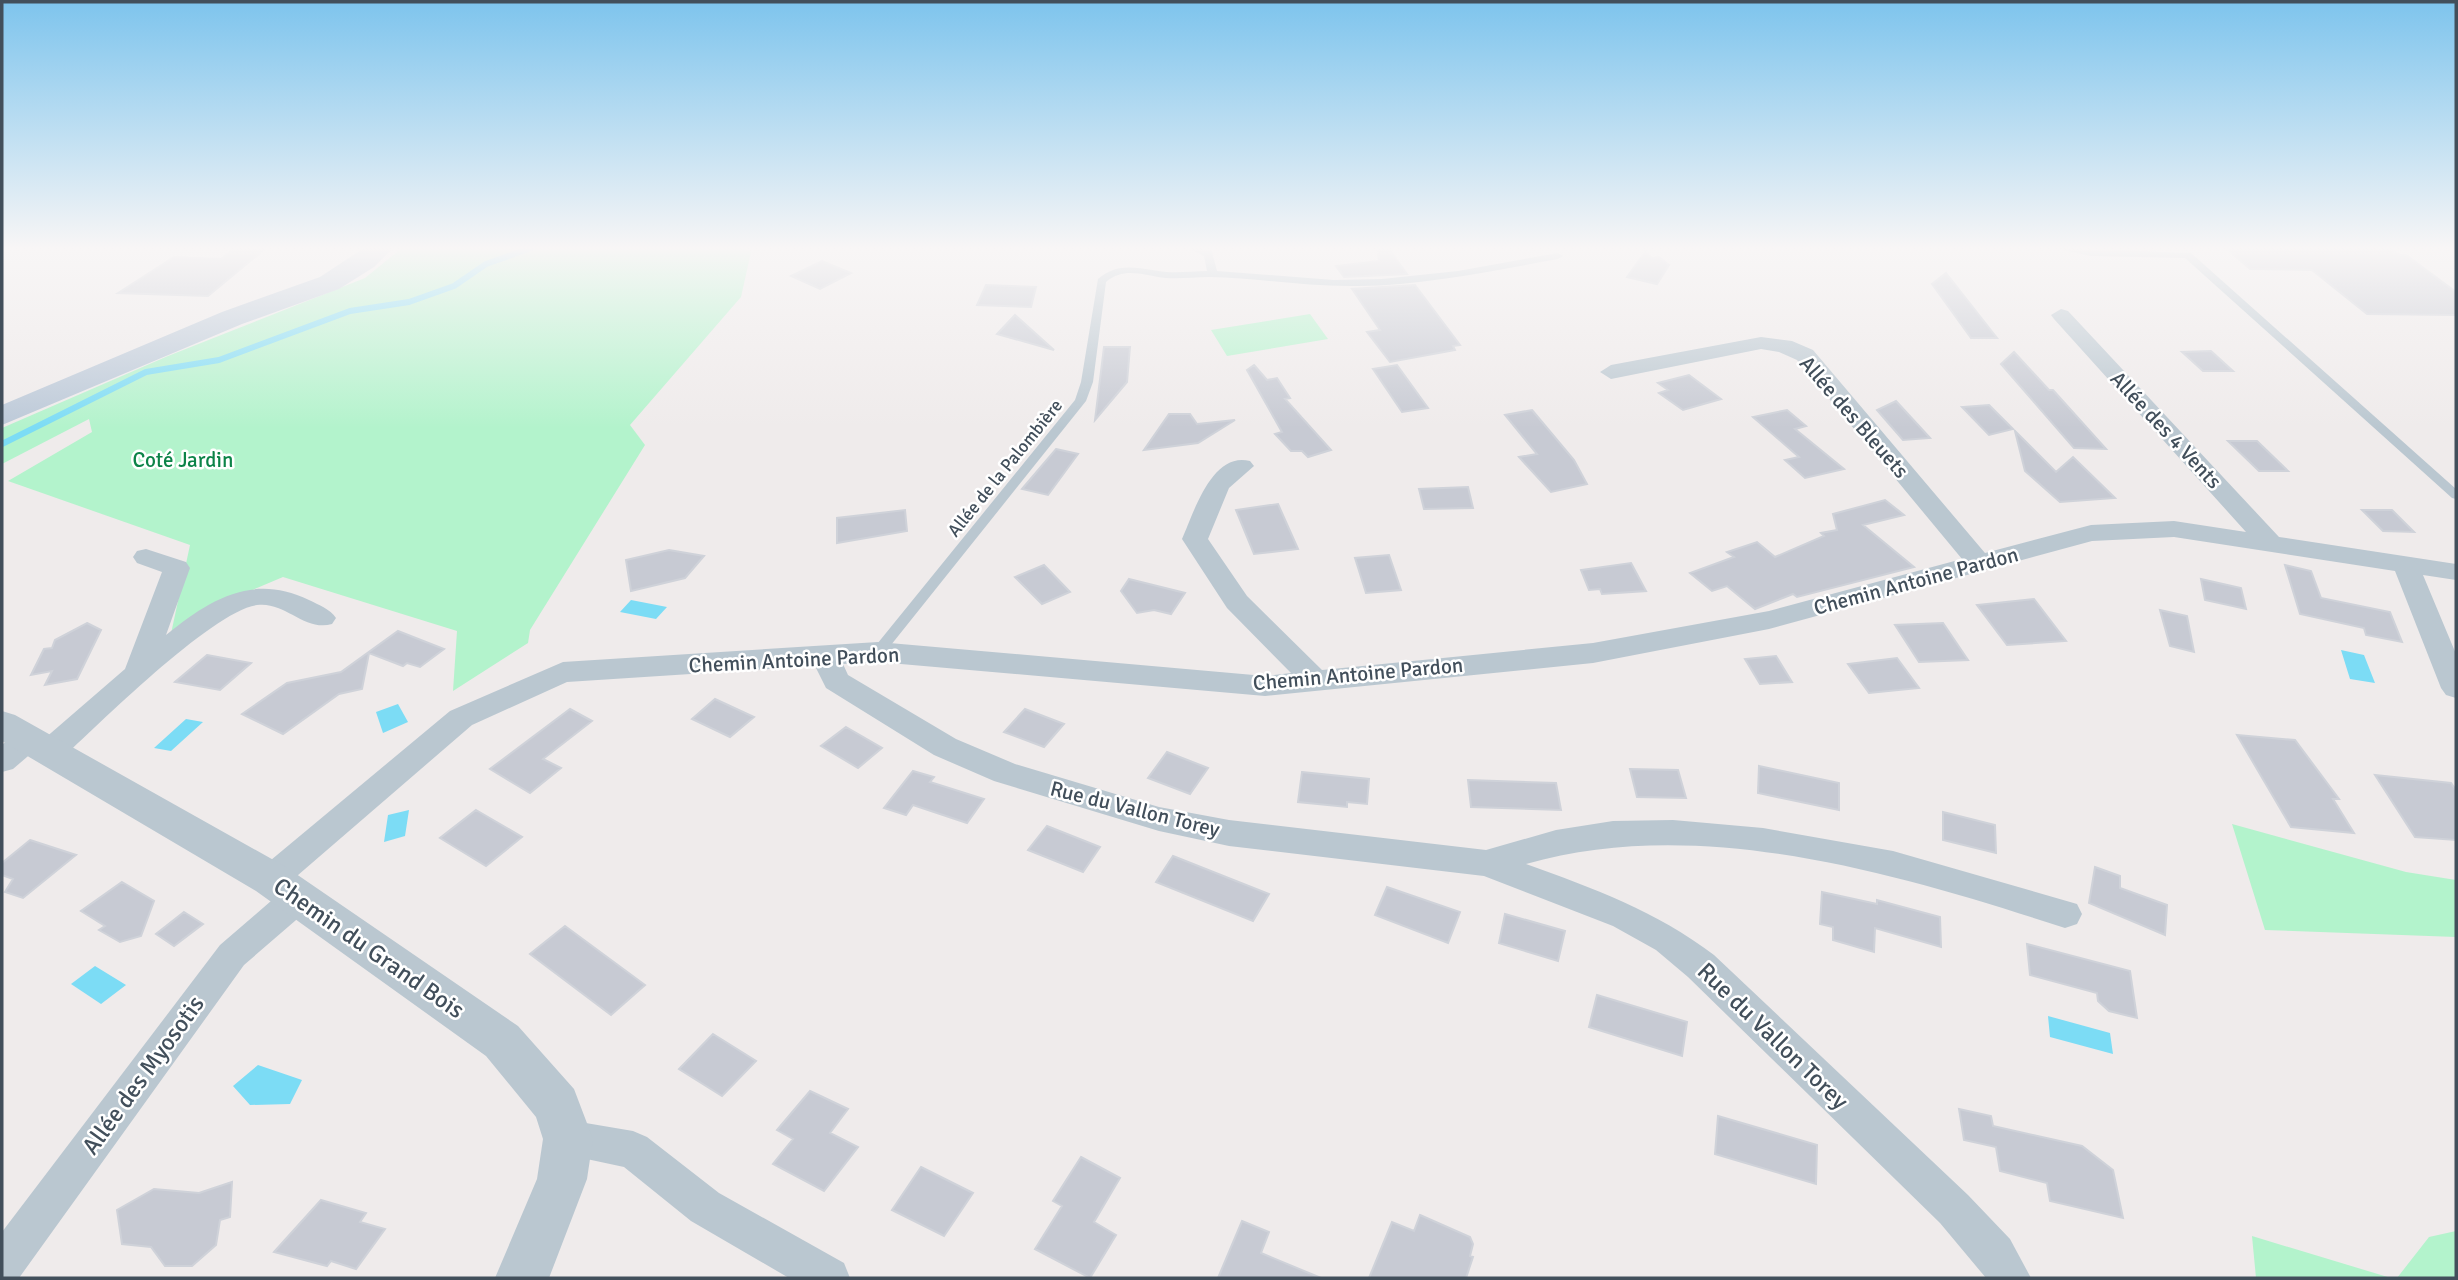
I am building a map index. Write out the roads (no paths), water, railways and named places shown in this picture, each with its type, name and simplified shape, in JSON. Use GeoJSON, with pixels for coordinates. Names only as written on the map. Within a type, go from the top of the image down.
{"type":"FeatureCollection","features":[{"type":"Feature","properties":{"kind":"main road"},"geometry":{"type":"LineString","coordinates":[[2,416],[260,308]]}},
{"type":"Feature","properties":{"kind":"street","name":"Allée des 4 Vents"},"geometry":{"type":"LineString","coordinates":[[2061,315],[2271,544]]}},
{"type":"Feature","properties":{"kind":"street","name":"Allée des Bleuets"},"geometry":{"type":"LineString","coordinates":[[1611,372],[1761,342],[1784,346],[1805,355],[1980,564]]}},
{"type":"Feature","properties":{"kind":"street"},"geometry":{"type":"LineString","coordinates":[[1242,466],[1218,484],[1195,539],[1237,602],[1315,681]]}},
{"type":"Feature","properties":{"kind":"street","name":"Chemin Antoine Pardon"},"geometry":{"type":"LineString","coordinates":[[285,888],[461,718],[562,672],[878,652],[1265,686],[1593,653],[1769,620],[2091,533],[2174,529],[2456,572]]}},
{"type":"Feature","properties":{"kind":"street"},"geometry":{"type":"LineString","coordinates":[[138,674],[177,568],[146,557]]}},
{"type":"Feature","properties":{"kind":"street"},"geometry":{"type":"LineString","coordinates":[[2406,565],[2456,688]]}},
{"type":"Feature","properties":{"kind":"street"},"geometry":{"type":"LineString","coordinates":[[20,744],[138,674],[219,611],[237,602],[258,596],[274,596],[322,618]]}},
{"type":"Feature","properties":{"kind":"street","name":"Rue du Vallon Torey"},"geometry":{"type":"LineString","coordinates":[[825,655],[836,681],[946,747],[1005,773],[1084,799],[1158,819],[1229,833],[1303,844],[1486,863],[1612,911],[1676,946],[1701,966],[1954,1209],[1995,1254],[2010,1278]]}},
{"type":"Feature","properties":{"kind":"street","name":"Chemin du Grand Bois"},"geometry":{"type":"LineString","coordinates":[[20,744],[285,888],[502,1041],[557,1105],[568,1139],[562,1179],[522,1278]]}},
{"type":"Feature","properties":{"kind":"street","name":"Rue du Vallon Torey"},"geometry":{"type":"LineString","coordinates":[[1486,863],[1542,846],[1602,834],[1683,834],[1750,839],[1896,863],[2064,914]]}},
{"type":"Feature","properties":{"kind":"street","name":"Allée des Myosotis"},"geometry":{"type":"LineString","coordinates":[[2,1266],[232,955],[285,888]]}},
{"type":"Feature","properties":{"kind":"street"},"geometry":{"type":"LineString","coordinates":[[568,1139],[633,1150],[705,1206],[829,1278]]}},
{"type":"Feature","properties":{"kind":"lane","name":"Allée de la Palombière"},"geometry":{"type":"LineString","coordinates":[[878,652],[1062,427],[1080,401],[1087,382],[1097,308]]}},
{"type":"Feature","properties":{"kind":"lane"},"geometry":{"type":"LineString","coordinates":[[2247,308],[2456,495]]}},
{"type":"Feature","properties":{"kind":"water"},"geometry":{"type":"Polygon","coordinates":[[[631,600],[667,607],[656,619],[620,612],[631,600]]]}},
{"type":"Feature","properties":{"kind":"water"},"geometry":{"type":"Polygon","coordinates":[[[2341,650],[2364,655],[2375,683],[2350,679],[2341,650]]]}},
{"type":"Feature","properties":{"kind":"water"},"geometry":{"type":"Polygon","coordinates":[[[398,704],[408,722],[383,733],[376,712],[398,704]]]}},
{"type":"Feature","properties":{"kind":"water"},"geometry":{"type":"Polygon","coordinates":[[[186,719],[203,722],[171,751],[154,748],[186,719]]]}},
{"type":"Feature","properties":{"kind":"water"},"geometry":{"type":"Polygon","coordinates":[[[409,810],[405,836],[384,842],[388,815],[409,810]]]}},
{"type":"Feature","properties":{"kind":"water"},"geometry":{"type":"Polygon","coordinates":[[[95,966],[126,985],[101,1004],[71,984],[95,966]]]}},
{"type":"Feature","properties":{"kind":"water"},"geometry":{"type":"Polygon","coordinates":[[[2048,1016],[2110,1033],[2113,1054],[2050,1037],[2048,1016]]]}},
{"type":"Feature","properties":{"kind":"water"},"geometry":{"type":"Polygon","coordinates":[[[258,1065],[302,1080],[290,1104],[250,1105],[233,1086],[258,1065]]]}},
{"type":"Feature","properties":{"kind":"waterway"},"geometry":{"type":"LineString","coordinates":[[2,444],[146,372],[219,360],[350,311],[371,308]]}},
{"type":"Feature","properties":{"kind":"park label","name":"Coté Jardin"},"geometry":{"type":"Point","coordinates":[183,460]}}]}
